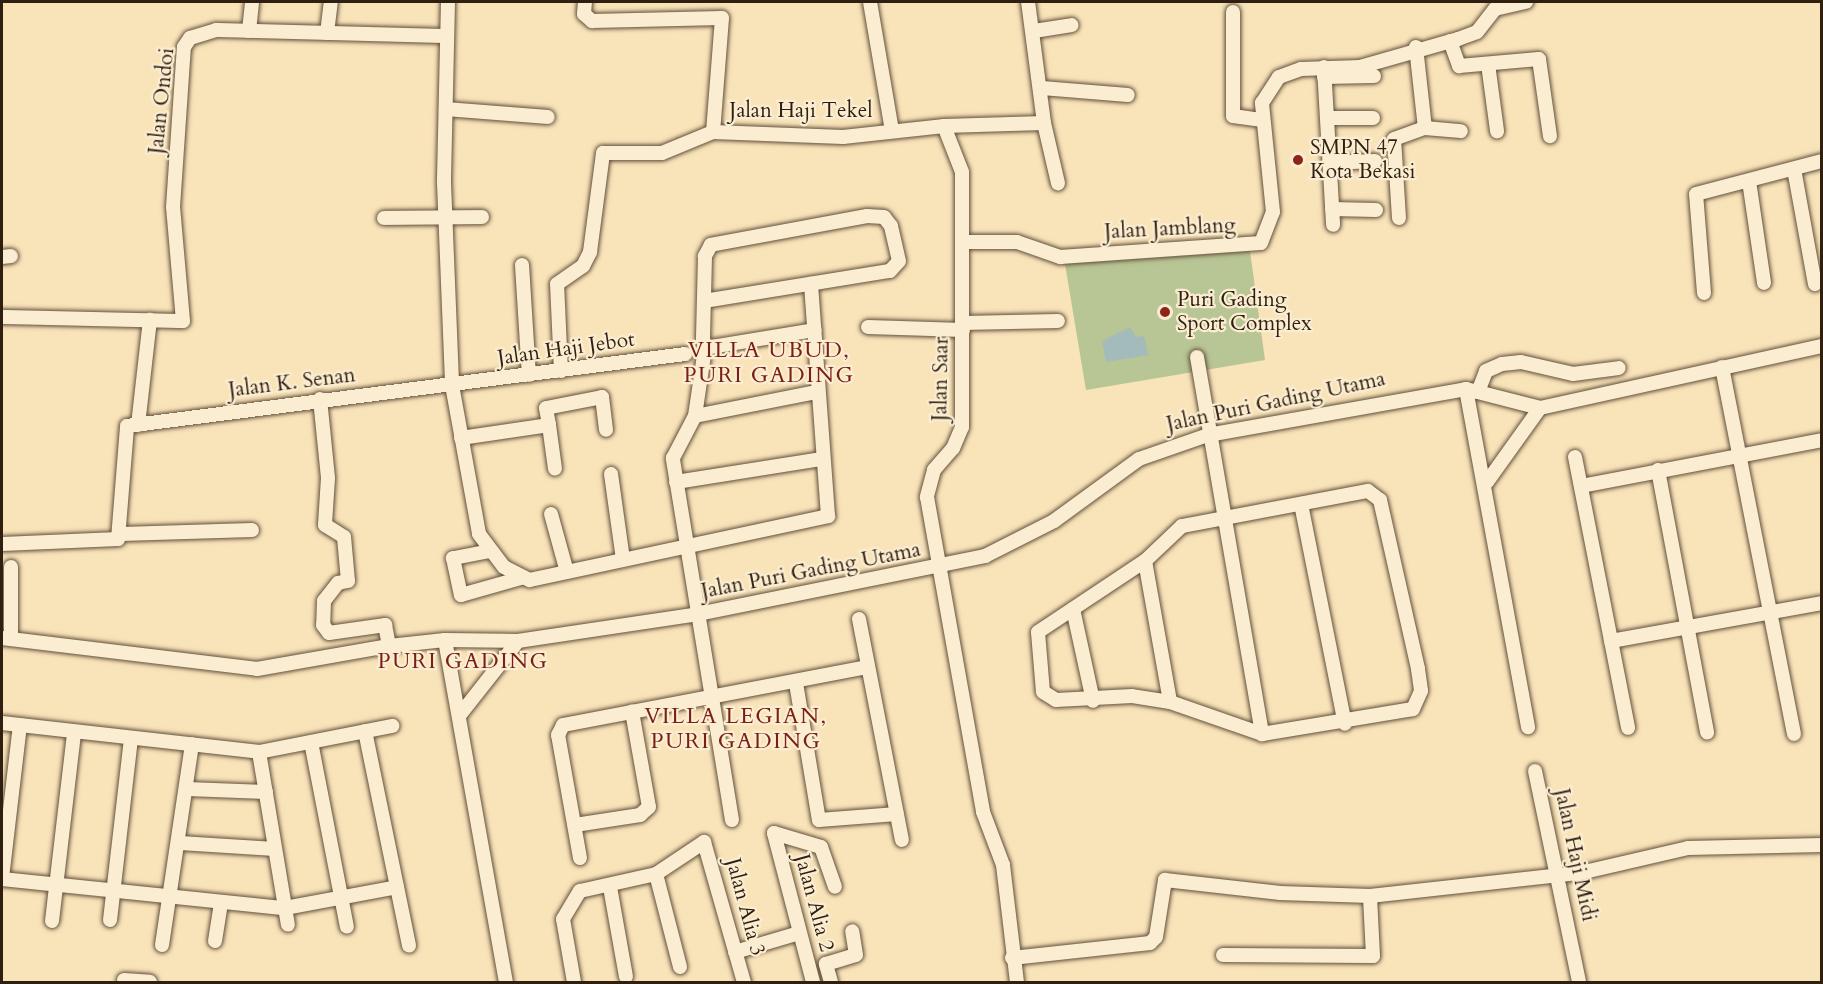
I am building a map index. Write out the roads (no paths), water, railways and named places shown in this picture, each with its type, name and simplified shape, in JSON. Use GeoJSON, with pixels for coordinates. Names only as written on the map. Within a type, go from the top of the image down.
{"type":"FeatureCollection","features":[{"type":"Feature","properties":{"kind":"street"},"geometry":{"type":"LineString","coordinates":[[249,31],[252,2]]}},
{"type":"Feature","properties":{"kind":"street"},"geometry":{"type":"LineString","coordinates":[[327,33],[331,2]]}},
{"type":"Feature","properties":{"kind":"street"},"geometry":{"type":"LineString","coordinates":[[448,2],[445,219],[452,385],[470,498],[479,534],[490,551],[521,578]]}},
{"type":"Feature","properties":{"kind":"street"},"geometry":{"type":"LineString","coordinates":[[585,2],[584,14],[592,21],[722,18],[713,132]]}},
{"type":"Feature","properties":{"kind":"street"},"geometry":{"type":"LineString","coordinates":[[870,2],[892,131]]}},
{"type":"Feature","properties":{"kind":"street"},"geometry":{"type":"LineString","coordinates":[[1028,2],[1042,88],[1044,123],[1058,183]]}},
{"type":"Feature","properties":{"kind":"street","name":"Jalan Jamblang"},"geometry":{"type":"LineString","coordinates":[[964,242],[1017,242],[1060,257],[1261,243],[1273,213],[1261,120],[1268,88],[1279,76],[1360,67],[1416,47],[1450,41],[1477,32],[1501,4],[1526,2]]}},
{"type":"Feature","properties":{"kind":"street"},"geometry":{"type":"LineString","coordinates":[[1233,12],[1233,116],[1261,120]]}},
{"type":"Feature","properties":{"kind":"street"},"geometry":{"type":"LineString","coordinates":[[1034,31],[1072,25]]}},
{"type":"Feature","properties":{"kind":"street","name":"Jalan Ondoi"},"geometry":{"type":"LineString","coordinates":[[150,320],[183,321],[184,310],[173,207],[184,47],[203,32],[446,36]]}},
{"type":"Feature","properties":{"kind":"street"},"geometry":{"type":"LineString","coordinates":[[1450,41],[1457,65],[1539,59],[1551,135]]}},
{"type":"Feature","properties":{"kind":"street"},"geometry":{"type":"LineString","coordinates":[[1416,47],[1425,128]]}},
{"type":"Feature","properties":{"kind":"street"},"geometry":{"type":"LineString","coordinates":[[1488,64],[1497,130]]}},
{"type":"Feature","properties":{"kind":"street"},"geometry":{"type":"LineString","coordinates":[[1333,225],[1324,72],[1374,76]]}},
{"type":"Feature","properties":{"kind":"street"},"geometry":{"type":"LineString","coordinates":[[1042,88],[1128,95]]}},
{"type":"Feature","properties":{"kind":"street"},"geometry":{"type":"LineString","coordinates":[[446,109],[548,117]]}},
{"type":"Feature","properties":{"kind":"street"},"geometry":{"type":"LineString","coordinates":[[1327,118],[1373,118]]}},
{"type":"Feature","properties":{"kind":"street","name":"Jalan Haji Tekel"},"geometry":{"type":"LineString","coordinates":[[561,371],[557,284],[583,266],[590,252],[599,158],[609,152],[675,150],[713,132],[843,137],[944,126],[1044,123]]}},
{"type":"Feature","properties":{"kind":"street","name":"Jalan Saar"},"geometry":{"type":"LineString","coordinates":[[944,126],[962,172],[964,242],[962,427],[953,448],[934,470],[927,497],[937,569],[983,812],[1003,866],[1012,958],[1017,982]]}},
{"type":"Feature","properties":{"kind":"street"},"geometry":{"type":"LineString","coordinates":[[1399,218],[1395,136],[1425,128],[1461,130]]}},
{"type":"Feature","properties":{"kind":"street"},"geometry":{"type":"LineString","coordinates":[[1704,293],[1696,194],[1821,160]]}},
{"type":"Feature","properties":{"kind":"street"},"geometry":{"type":"LineString","coordinates":[[1329,163],[1375,161]]}},
{"type":"Feature","properties":{"kind":"street"},"geometry":{"type":"LineString","coordinates":[[1794,169],[1815,284]]}},
{"type":"Feature","properties":{"kind":"street"},"geometry":{"type":"LineString","coordinates":[[1749,181],[1764,283]]}},
{"type":"Feature","properties":{"kind":"street"},"geometry":{"type":"LineString","coordinates":[[1332,209],[1376,210]]}},
{"type":"Feature","properties":{"kind":"street"},"geometry":{"type":"LineString","coordinates":[[704,301],[811,284],[896,267],[898,253],[888,219],[867,216],[713,244],[705,256],[704,301],[705,348],[695,416],[676,444],[676,482],[685,551],[698,614],[732,820]]}},
{"type":"Feature","properties":{"kind":"street"},"geometry":{"type":"LineString","coordinates":[[384,218],[482,217]]}},
{"type":"Feature","properties":{"kind":"street"},"geometry":{"type":"LineString","coordinates":[[522,265],[529,375]]}},
{"type":"Feature","properties":{"kind":"street"},"geometry":{"type":"LineString","coordinates":[[490,551],[453,558],[461,595],[521,578],[685,551],[828,516],[816,392],[815,330],[811,284]]}},
{"type":"Feature","properties":{"kind":"street"},"geometry":{"type":"LineString","coordinates":[[2,317],[150,320],[138,425],[123,431],[121,534],[115,541],[2,544]]}},
{"type":"Feature","properties":{"kind":"street"},"geometry":{"type":"LineString","coordinates":[[868,327],[963,327],[1058,321]]}},
{"type":"Feature","properties":{"kind":"street"},"geometry":{"type":"LineString","coordinates":[[705,348],[815,330]]}},
{"type":"Feature","properties":{"kind":"street","name":"Jalan Puri Gading Utama"},"geometry":{"type":"LineString","coordinates":[[6,639],[257,669],[389,646],[445,640],[518,641],[698,614],[937,569],[1008,546],[1054,521],[1139,459],[1208,435],[1472,390],[1540,408],[1821,346]]}},
{"type":"Feature","properties":{"kind":"street","name":"Jalan Haji Jebot"},"geometry":{"type":"LineString","coordinates":[[452,385],[685,354]]}},
{"type":"Feature","properties":{"kind":"street"},"geometry":{"type":"LineString","coordinates":[[1197,357],[1221,514],[1262,734]]}},
{"type":"Feature","properties":{"kind":"street"},"geometry":{"type":"LineString","coordinates":[[1528,727],[1472,390],[1486,371],[1502,364],[1521,362],[1573,374],[1619,368]]}},
{"type":"Feature","properties":{"kind":"street"},"geometry":{"type":"LineString","coordinates":[[1722,367],[1794,734]]}},
{"type":"Feature","properties":{"kind":"street","name":"Jalan K. Senan"},"geometry":{"type":"LineString","coordinates":[[138,425],[320,399],[452,385]]}},
{"type":"Feature","properties":{"kind":"street"},"geometry":{"type":"LineString","coordinates":[[695,416],[816,392]]}},
{"type":"Feature","properties":{"kind":"street"},"geometry":{"type":"LineString","coordinates":[[555,469],[546,408],[602,398],[606,430]]}},
{"type":"Feature","properties":{"kind":"street"},"geometry":{"type":"LineString","coordinates":[[320,399],[328,478],[325,525],[344,537],[348,581],[338,583],[324,601],[323,625],[329,633],[385,625],[389,646]]}},
{"type":"Feature","properties":{"kind":"street"},"geometry":{"type":"LineString","coordinates":[[1486,482],[1540,408]]}},
{"type":"Feature","properties":{"kind":"street"},"geometry":{"type":"LineString","coordinates":[[461,438],[549,425]]}},
{"type":"Feature","properties":{"kind":"street"},"geometry":{"type":"LineString","coordinates":[[1581,486],[1658,470],[1821,442]]}},
{"type":"Feature","properties":{"kind":"street"},"geometry":{"type":"LineString","coordinates":[[1575,457],[1628,728]]}},
{"type":"Feature","properties":{"kind":"street"},"geometry":{"type":"LineString","coordinates":[[676,482],[822,459]]}},
{"type":"Feature","properties":{"kind":"street"},"geometry":{"type":"LineString","coordinates":[[1658,470],[1707,732]]}},
{"type":"Feature","properties":{"kind":"street"},"geometry":{"type":"LineString","coordinates":[[611,474],[623,560]]}},
{"type":"Feature","properties":{"kind":"street"},"geometry":{"type":"LineString","coordinates":[[1368,491],[1380,500],[1418,669],[1421,691],[1413,709],[1345,724],[1262,734],[1170,702],[1132,696],[1093,701],[1056,699],[1043,692],[1036,638],[1073,609],[1146,561],[1182,525],[1221,514],[1301,504],[1368,491]]}},
{"type":"Feature","properties":{"kind":"street"},"geometry":{"type":"LineString","coordinates":[[1301,504],[1345,724]]}},
{"type":"Feature","properties":{"kind":"street"},"geometry":{"type":"LineString","coordinates":[[551,514],[567,572]]}},
{"type":"Feature","properties":{"kind":"street"},"geometry":{"type":"LineString","coordinates":[[121,534],[252,530]]}},
{"type":"Feature","properties":{"kind":"street"},"geometry":{"type":"LineString","coordinates":[[1146,561],[1170,702]]}},
{"type":"Feature","properties":{"kind":"street"},"geometry":{"type":"LineString","coordinates":[[6,639],[11,567]]}},
{"type":"Feature","properties":{"kind":"street"},"geometry":{"type":"LineString","coordinates":[[1611,641],[1688,629],[1821,603]]}},
{"type":"Feature","properties":{"kind":"street"},"geometry":{"type":"LineString","coordinates":[[1073,609],[1093,701]]}},
{"type":"Feature","properties":{"kind":"street"},"geometry":{"type":"LineString","coordinates":[[859,619],[902,840]]}},
{"type":"Feature","properties":{"kind":"street"},"geometry":{"type":"LineString","coordinates":[[445,640],[506,982]]}},
{"type":"Feature","properties":{"kind":"street"},"geometry":{"type":"LineString","coordinates":[[459,716],[518,641]]}},
{"type":"Feature","properties":{"kind":"street"},"geometry":{"type":"LineString","coordinates":[[580,858],[559,729],[632,712],[796,683],[868,667]]}},
{"type":"Feature","properties":{"kind":"street"},"geometry":{"type":"LineString","coordinates":[[796,683],[819,820],[897,814]]}},
{"type":"Feature","properties":{"kind":"street"},"geometry":{"type":"LineString","coordinates":[[575,825],[640,815],[649,807],[632,712]]}},
{"type":"Feature","properties":{"kind":"street"},"geometry":{"type":"LineString","coordinates":[[2,723],[260,752],[392,726]]}},
{"type":"Feature","properties":{"kind":"street"},"geometry":{"type":"LineString","coordinates":[[20,725],[2,878],[285,908],[340,894],[397,887]]}},
{"type":"Feature","properties":{"kind":"street"},"geometry":{"type":"LineString","coordinates":[[52,921],[74,732]]}},
{"type":"Feature","properties":{"kind":"street"},"geometry":{"type":"LineString","coordinates":[[365,732],[409,946]]}},
{"type":"Feature","properties":{"kind":"street"},"geometry":{"type":"LineString","coordinates":[[110,920],[131,739]]}},
{"type":"Feature","properties":{"kind":"street"},"geometry":{"type":"LineString","coordinates":[[312,742],[347,927]]}},
{"type":"Feature","properties":{"kind":"street"},"geometry":{"type":"LineString","coordinates":[[162,945],[180,843],[192,744]]}},
{"type":"Feature","properties":{"kind":"street"},"geometry":{"type":"LineString","coordinates":[[260,752],[288,925]]}},
{"type":"Feature","properties":{"kind":"street","name":"Jalan Haji Midi"},"geometry":{"type":"LineString","coordinates":[[1535,771],[1556,875],[1578,957],[1580,982]]}},
{"type":"Feature","properties":{"kind":"street"},"geometry":{"type":"LineString","coordinates":[[188,789],[266,792]]}},
{"type":"Feature","properties":{"kind":"street","name":"Jalan Alia 2"},"geometry":{"type":"LineString","coordinates":[[813,982],[774,833],[821,847],[835,887]]}},
{"type":"Feature","properties":{"kind":"street","name":"Jalan Alia 3"},"geometry":{"type":"LineString","coordinates":[[656,874],[704,842],[744,982]]}},
{"type":"Feature","properties":{"kind":"street"},"geometry":{"type":"LineString","coordinates":[[180,843],[275,849]]}},
{"type":"Feature","properties":{"kind":"street"},"geometry":{"type":"LineString","coordinates":[[1012,958],[1150,943],[1156,937],[1165,880],[1280,893],[1370,896],[1556,875],[1688,848],[1821,844]]}},
{"type":"Feature","properties":{"kind":"street"},"geometry":{"type":"LineString","coordinates":[[574,982],[564,912],[586,887],[610,887],[656,874],[680,967]]}},
{"type":"Feature","properties":{"kind":"street"},"geometry":{"type":"LineString","coordinates":[[610,887],[626,977]]}},
{"type":"Feature","properties":{"kind":"street"},"geometry":{"type":"LineString","coordinates":[[1223,955],[1373,956],[1370,896]]}},
{"type":"Feature","properties":{"kind":"street"},"geometry":{"type":"LineString","coordinates":[[215,941],[221,903]]}},
{"type":"Feature","properties":{"kind":"street"},"geometry":{"type":"LineString","coordinates":[[831,982],[826,964],[856,955],[852,932]]}},
{"type":"Feature","properties":{"kind":"street"},"geometry":{"type":"LineString","coordinates":[[735,952],[799,933]]}},
{"type":"Feature","properties":{"kind":"street"},"geometry":{"type":"LineString","coordinates":[[124,980],[150,982]]}},
{"type":"Feature","properties":{"kind":"water"},"geometry":{"type":"Polygon","coordinates":[[[1130,327],[1136,337],[1144,336],[1148,355],[1106,362],[1102,341],[1130,327]]]}},
{"type":"Feature","properties":{"kind":"place","name":"SMPN 47 Kota Bekasi"},"geometry":{"type":"Point","coordinates":[1298,160]}},
{"type":"Feature","properties":{"kind":"place","name":"Puri Gading Sport Complex"},"geometry":{"type":"Point","coordinates":[1165,312]}},
{"type":"Feature","properties":{"kind":"district","name":"VILLA UBUD, PURI GADING"},"geometry":{"type":"Point","coordinates":[769,362]}},
{"type":"Feature","properties":{"kind":"district","name":"PURI GADING"},"geometry":{"type":"Point","coordinates":[463,662]}},
{"type":"Feature","properties":{"kind":"district","name":"VILLA LEGIAN, PURI GADING"},"geometry":{"type":"Point","coordinates":[736,728]}}]}
